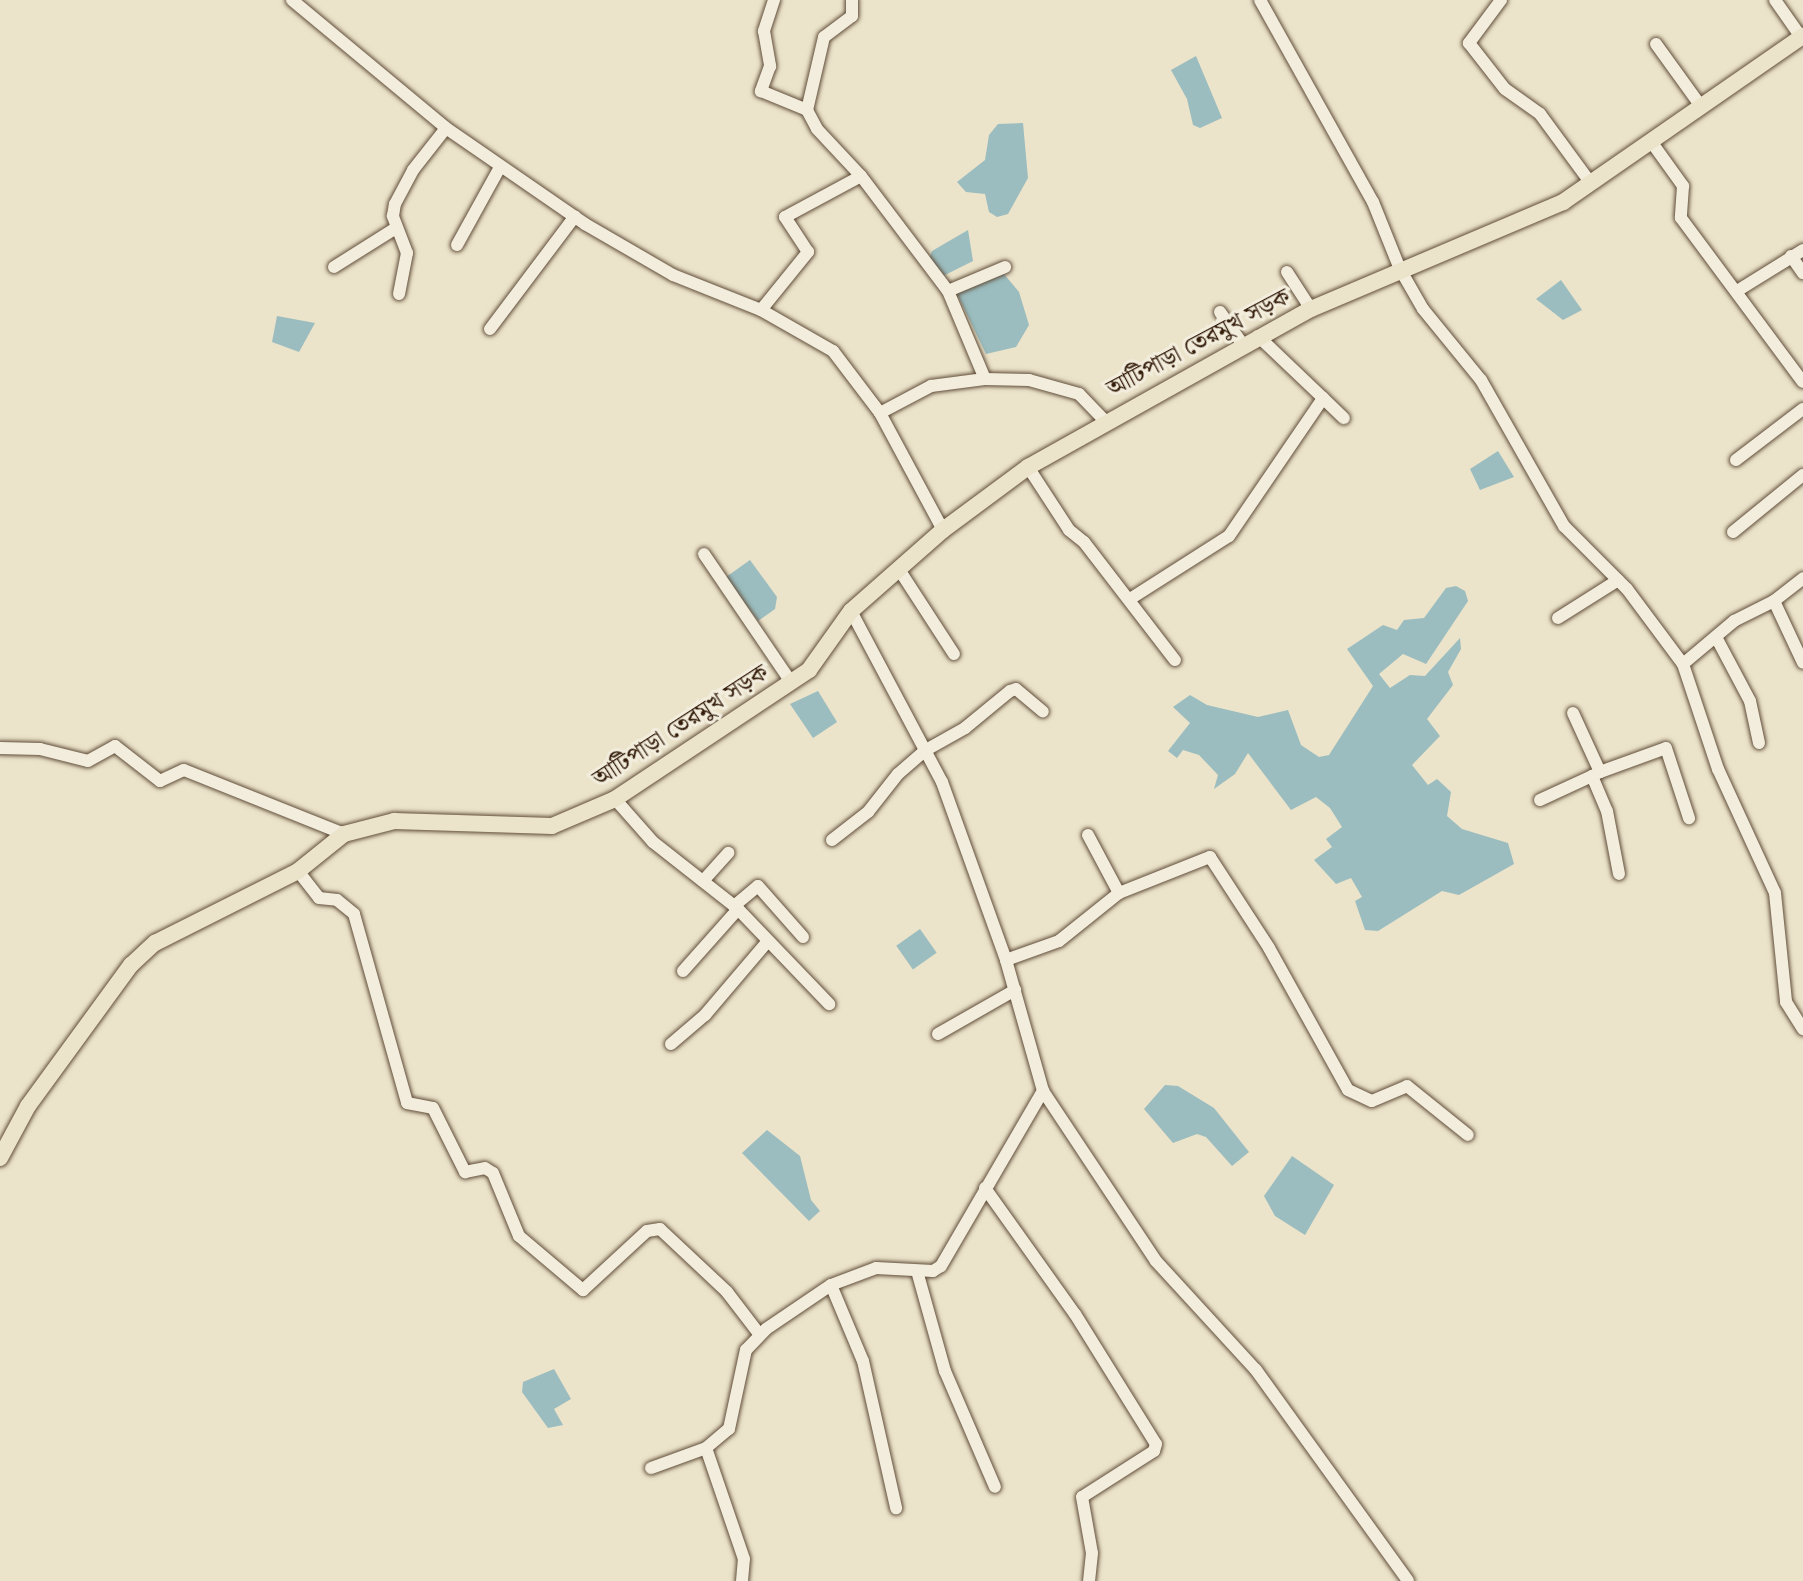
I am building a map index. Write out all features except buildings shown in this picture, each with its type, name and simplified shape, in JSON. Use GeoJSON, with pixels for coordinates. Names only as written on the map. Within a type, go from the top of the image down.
{"type":"FeatureCollection","features":[{"type":"Feature","properties":{"kind":"main road","name":"আটিপাড়া তেরমুখ সড়ক"},"geometry":{"type":"LineString","coordinates":[[3,1145],[28,1106],[139,957],[184,925],[298,871],[344,834],[394,821],[552,826],[615,799],[809,670],[851,611],[943,530],[1028,467],[1104,420],[1311,309],[1400,269],[1543,213],[1802,37]]}},
{"type":"Feature","properties":{"kind":"street"},"geometry":{"type":"LineString","coordinates":[[292,0],[309,3],[446,128],[575,216],[673,275],[761,310],[833,351],[880,413],[943,530]]}},
{"type":"Feature","properties":{"kind":"street"},"geometry":{"type":"LineString","coordinates":[[774,0],[764,31],[770,66],[761,91],[807,110],[817,129],[861,176],[948,291],[985,379]]}},
{"type":"Feature","properties":{"kind":"street"},"geometry":{"type":"LineString","coordinates":[[807,110],[824,37],[852,16],[852,0]]}},
{"type":"Feature","properties":{"kind":"street"},"geometry":{"type":"LineString","coordinates":[[1260,0],[1373,202],[1400,269],[1423,309],[1481,380],[1564,526],[1618,580],[1683,664],[1718,769],[1775,893],[1786,1002],[1803,1029]]}},
{"type":"Feature","properties":{"kind":"street"},"geometry":{"type":"LineString","coordinates":[[1501,0],[1469,43],[1505,89],[1540,114],[1590,182]]}},
{"type":"Feature","properties":{"kind":"street"},"geometry":{"type":"LineString","coordinates":[[1775,0],[1802,37]]}},
{"type":"Feature","properties":{"kind":"street"},"geometry":{"type":"LineString","coordinates":[[1656,44],[1700,105]]}},
{"type":"Feature","properties":{"kind":"street"},"geometry":{"type":"LineString","coordinates":[[399,294],[407,253],[393,216],[399,193],[446,128]]}},
{"type":"Feature","properties":{"kind":"street"},"geometry":{"type":"LineString","coordinates":[[1650,140],[1683,186],[1681,218],[1737,291],[1770,343],[1803,382]]}},
{"type":"Feature","properties":{"kind":"street"},"geometry":{"type":"LineString","coordinates":[[457,245],[500,167]]}},
{"type":"Feature","properties":{"kind":"street"},"geometry":{"type":"LineString","coordinates":[[761,310],[808,252],[785,217],[861,176]]}},
{"type":"Feature","properties":{"kind":"street"},"geometry":{"type":"LineString","coordinates":[[490,329],[575,216]]}},
{"type":"Feature","properties":{"kind":"street"},"geometry":{"type":"LineString","coordinates":[[334,267],[396,228]]}},
{"type":"Feature","properties":{"kind":"street"},"geometry":{"type":"LineString","coordinates":[[1737,291],[1797,253],[1803,273]]}},
{"type":"Feature","properties":{"kind":"street"},"geometry":{"type":"LineString","coordinates":[[948,291],[1005,267]]}},
{"type":"Feature","properties":{"kind":"street"},"geometry":{"type":"LineString","coordinates":[[1287,272],[1311,309]]}},
{"type":"Feature","properties":{"kind":"street"},"geometry":{"type":"LineString","coordinates":[[1220,312],[1344,418]]}},
{"type":"Feature","properties":{"kind":"street"},"geometry":{"type":"LineString","coordinates":[[880,413],[931,386],[985,379],[1029,380],[1079,394],[1104,420]]}},
{"type":"Feature","properties":{"kind":"street"},"geometry":{"type":"LineString","coordinates":[[1130,599],[1229,536],[1323,398]]}},
{"type":"Feature","properties":{"kind":"street"},"geometry":{"type":"LineString","coordinates":[[1736,460],[1803,409]]}},
{"type":"Feature","properties":{"kind":"street"},"geometry":{"type":"LineString","coordinates":[[1028,467],[1069,530],[1130,599],[1175,660]]}},
{"type":"Feature","properties":{"kind":"street"},"geometry":{"type":"LineString","coordinates":[[1733,532],[1803,475]]}},
{"type":"Feature","properties":{"kind":"street"},"geometry":{"type":"LineString","coordinates":[[704,554],[791,682]]}},
{"type":"Feature","properties":{"kind":"street"},"geometry":{"type":"LineString","coordinates":[[900,571],[954,654]]}},
{"type":"Feature","properties":{"kind":"street"},"geometry":{"type":"LineString","coordinates":[[1683,664],[1734,621],[1774,601],[1803,578]]}},
{"type":"Feature","properties":{"kind":"street"},"geometry":{"type":"LineString","coordinates":[[1558,618],[1618,580]]}},
{"type":"Feature","properties":{"kind":"street"},"geometry":{"type":"LineString","coordinates":[[1774,601],[1803,663]]}},
{"type":"Feature","properties":{"kind":"street"},"geometry":{"type":"LineString","coordinates":[[851,611],[926,750],[1006,960],[1043,1091],[1156,1261],[1256,1370],[1408,1581]]}},
{"type":"Feature","properties":{"kind":"street"},"geometry":{"type":"LineString","coordinates":[[1716,637],[1750,701],[1759,743]]}},
{"type":"Feature","properties":{"kind":"street"},"geometry":{"type":"LineString","coordinates":[[832,840],[868,812],[898,774],[926,750],[965,728],[1010,691],[1016,689],[1043,712]]}},
{"type":"Feature","properties":{"kind":"street"},"geometry":{"type":"LineString","coordinates":[[1573,713],[1607,811],[1619,874]]}},
{"type":"Feature","properties":{"kind":"street"},"geometry":{"type":"LineString","coordinates":[[0,748],[40,749],[88,761],[115,746],[160,781],[184,770],[344,834]]}},
{"type":"Feature","properties":{"kind":"street"},"geometry":{"type":"LineString","coordinates":[[1540,800],[1596,774],[1666,748],[1689,818]]}},
{"type":"Feature","properties":{"kind":"street"},"geometry":{"type":"LineString","coordinates":[[615,799],[653,842],[736,908],[829,1004]]}},
{"type":"Feature","properties":{"kind":"street"},"geometry":{"type":"LineString","coordinates":[[1088,835],[1119,893]]}},
{"type":"Feature","properties":{"kind":"street"},"geometry":{"type":"LineString","coordinates":[[703,881],[728,853]]}},
{"type":"Feature","properties":{"kind":"street"},"geometry":{"type":"LineString","coordinates":[[1006,960],[1059,941],[1119,893],[1210,857],[1275,958],[1348,1090],[1372,1101],[1407,1086],[1468,1135]]}},
{"type":"Feature","properties":{"kind":"street"},"geometry":{"type":"LineString","coordinates":[[298,871],[319,898],[337,900],[354,914],[407,1103],[433,1108],[465,1172],[485,1168],[493,1173],[519,1236],[583,1290],[647,1231],[660,1229],[727,1292],[760,1335]]}},
{"type":"Feature","properties":{"kind":"street"},"geometry":{"type":"LineString","coordinates":[[683,971],[758,886],[803,937]]}},
{"type":"Feature","properties":{"kind":"street"},"geometry":{"type":"LineString","coordinates":[[671,1044],[705,1015],[768,941]]}},
{"type":"Feature","properties":{"kind":"street"},"geometry":{"type":"LineString","coordinates":[[938,1034],[1015,990]]}},
{"type":"Feature","properties":{"kind":"street"},"geometry":{"type":"LineString","coordinates":[[651,1468],[706,1448],[729,1429],[743,1357],[760,1335],[831,1285],[876,1268],[933,1271],[947,1260],[985,1188],[1043,1091]]}},
{"type":"Feature","properties":{"kind":"street"},"geometry":{"type":"LineString","coordinates":[[985,1188],[1075,1314],[1156,1444],[1154,1451],[1082,1497],[1092,1553],[1089,1581]]}},
{"type":"Feature","properties":{"kind":"street"},"geometry":{"type":"LineString","coordinates":[[917,1271],[945,1371],[995,1487]]}},
{"type":"Feature","properties":{"kind":"street"},"geometry":{"type":"LineString","coordinates":[[831,1285],[863,1361],[896,1508]]}},
{"type":"Feature","properties":{"kind":"street"},"geometry":{"type":"LineString","coordinates":[[706,1448],[744,1559],[742,1581]]}},
{"type":"Feature","properties":{"kind":"water"},"geometry":{"type":"Polygon","coordinates":[[[1196,56],[1222,118],[1200,128],[1193,125],[1187,99],[1171,70],[1196,56]]]}},
{"type":"Feature","properties":{"kind":"water"},"geometry":{"type":"Polygon","coordinates":[[[1023,123],[1028,178],[1008,214],[997,217],[989,212],[985,194],[966,192],[957,182],[985,160],[989,135],[998,124],[1023,123]]]}},
{"type":"Feature","properties":{"kind":"water"},"geometry":{"type":"Polygon","coordinates":[[[968,230],[973,261],[943,276],[928,261],[932,251],[968,230]]]}},
{"type":"Feature","properties":{"kind":"water"},"geometry":{"type":"Polygon","coordinates":[[[1004,274],[1019,292],[1029,325],[1016,347],[986,354],[956,292],[1004,274]]]}},
{"type":"Feature","properties":{"kind":"water"},"geometry":{"type":"Polygon","coordinates":[[[1561,280],[1582,310],[1563,320],[1536,299],[1561,280]]]}},
{"type":"Feature","properties":{"kind":"water"},"geometry":{"type":"Polygon","coordinates":[[[277,316],[315,323],[299,352],[272,342],[277,316]]]}},
{"type":"Feature","properties":{"kind":"water"},"geometry":{"type":"Polygon","coordinates":[[[1498,451],[1514,477],[1480,490],[1470,469],[1498,451]]]}},
{"type":"Feature","properties":{"kind":"water"},"geometry":{"type":"Polygon","coordinates":[[[750,560],[777,597],[775,609],[758,621],[726,577],[750,560]]]}},
{"type":"Feature","properties":{"kind":"water"},"geometry":{"type":"Polygon","coordinates":[[[1456,586],[1465,591],[1468,601],[1426,664],[1403,654],[1379,674],[1390,688],[1410,675],[1425,676],[1460,638],[1461,649],[1448,672],[1453,685],[1427,719],[1440,736],[1412,765],[1428,785],[1437,779],[1451,792],[1447,816],[1462,829],[1508,843],[1514,864],[1459,895],[1442,891],[1378,931],[1365,930],[1355,901],[1362,897],[1351,878],[1336,884],[1314,860],[1332,847],[1326,839],[1342,827],[1330,808],[1316,797],[1291,810],[1248,753],[1235,774],[1214,789],[1218,775],[1199,755],[1183,750],[1177,758],[1168,751],[1190,723],[1173,707],[1190,695],[1207,705],[1258,717],[1288,710],[1301,745],[1319,757],[1329,755],[1373,686],[1347,649],[1383,625],[1397,630],[1404,620],[1424,618],[1446,588],[1456,586]]]}},
{"type":"Feature","properties":{"kind":"water"},"geometry":{"type":"Polygon","coordinates":[[[818,691],[837,722],[813,738],[790,704],[818,691]]]}},
{"type":"Feature","properties":{"kind":"water"},"geometry":{"type":"Polygon","coordinates":[[[920,929],[937,953],[913,969],[896,946],[920,929]]]}},
{"type":"Feature","properties":{"kind":"water"},"geometry":{"type":"Polygon","coordinates":[[[1165,1085],[1178,1086],[1214,1108],[1249,1152],[1232,1166],[1206,1137],[1197,1134],[1173,1143],[1144,1109],[1165,1085]]]}},
{"type":"Feature","properties":{"kind":"water"},"geometry":{"type":"Polygon","coordinates":[[[767,1130],[800,1156],[811,1200],[820,1211],[809,1221],[742,1153],[767,1130]]]}},
{"type":"Feature","properties":{"kind":"water"},"geometry":{"type":"Polygon","coordinates":[[[1292,1156],[1334,1185],[1305,1235],[1275,1216],[1264,1196],[1292,1156]]]}},
{"type":"Feature","properties":{"kind":"water"},"geometry":{"type":"Polygon","coordinates":[[[554,1369],[571,1399],[554,1409],[563,1425],[548,1428],[522,1392],[523,1382],[554,1369]]]}}]}
